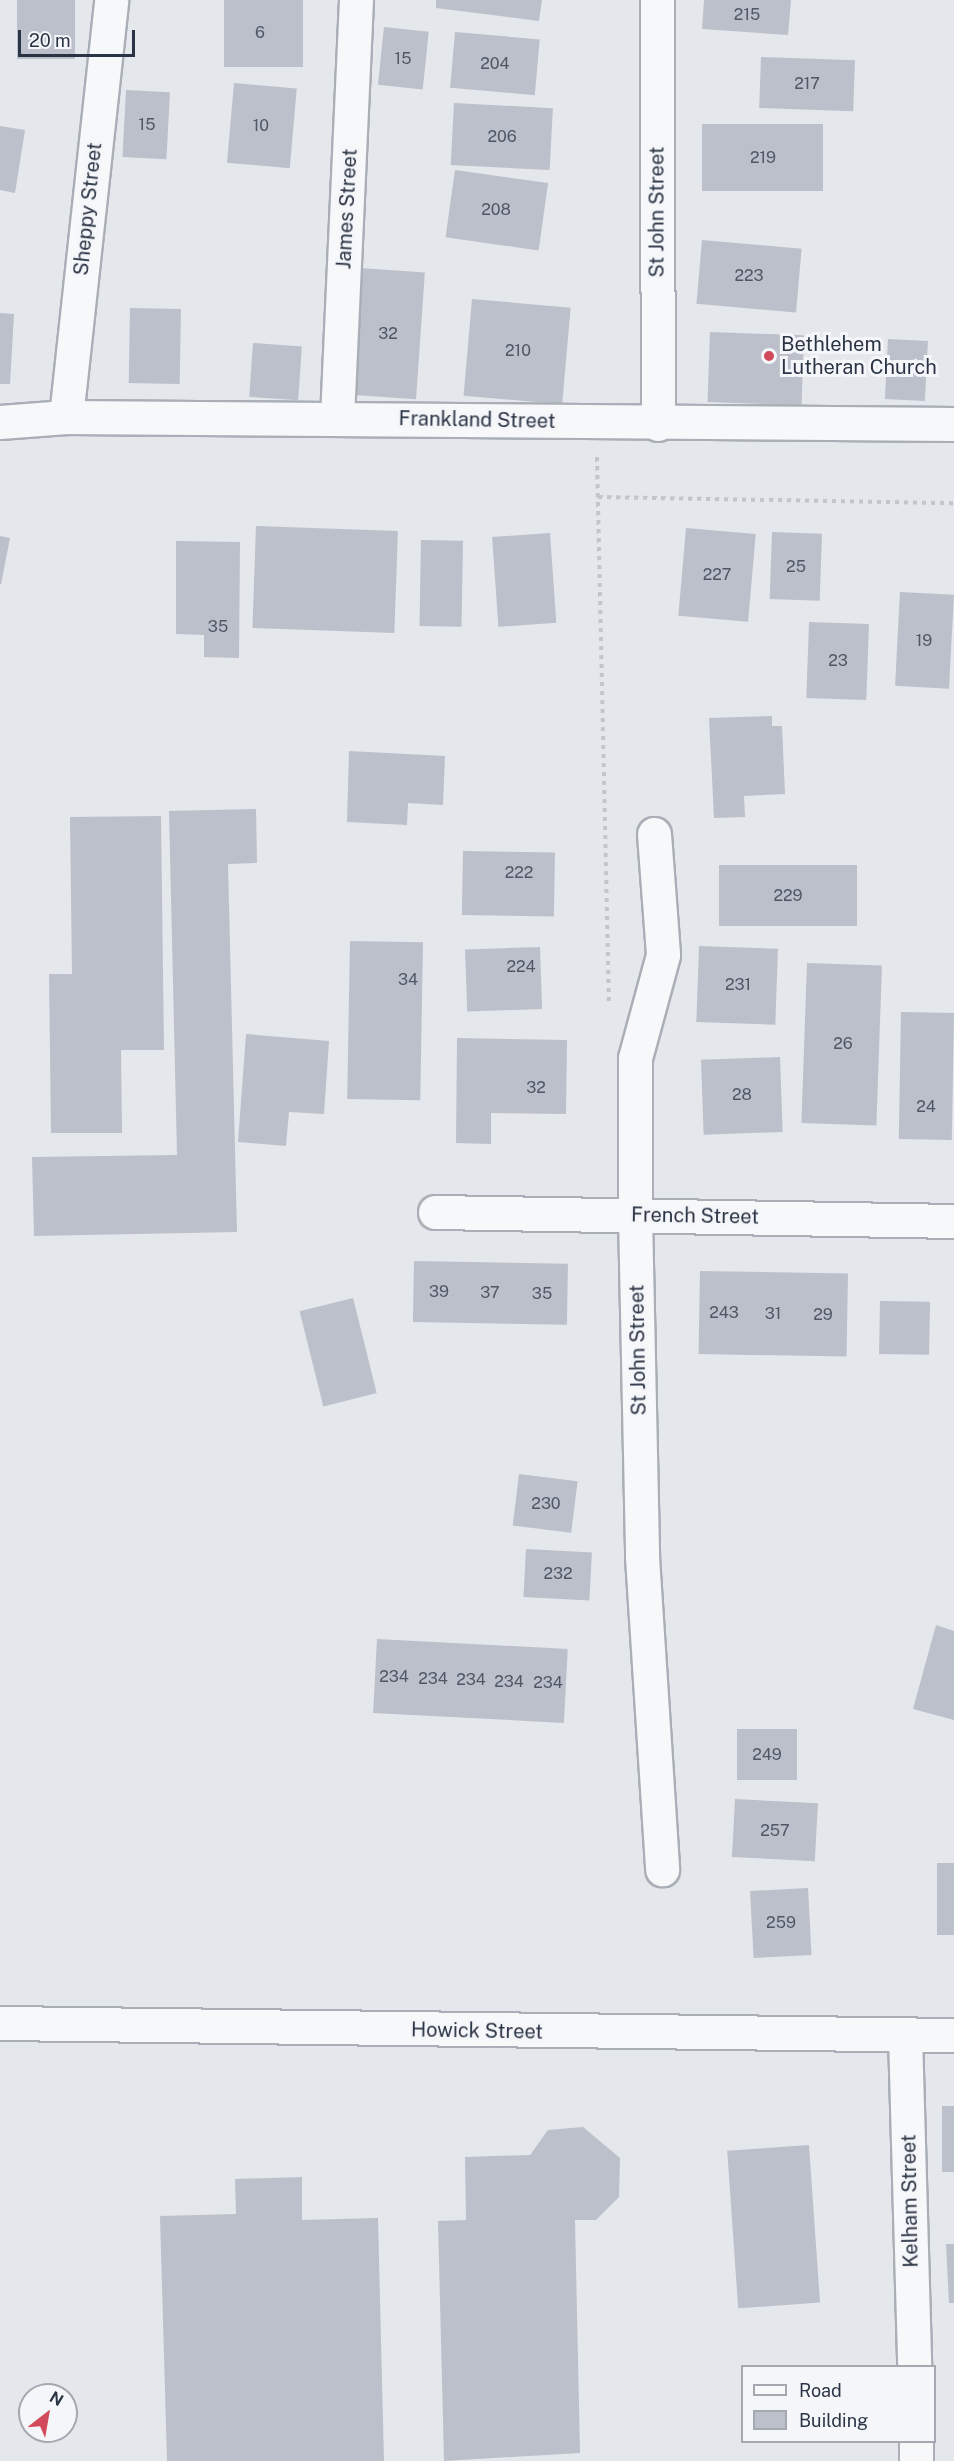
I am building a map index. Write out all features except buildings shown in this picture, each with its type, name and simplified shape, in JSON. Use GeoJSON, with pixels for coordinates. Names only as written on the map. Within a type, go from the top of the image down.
{"type":"FeatureCollection","features":[{"type":"Feature","properties":{"kind":"street","name":"Sheppy Street"},"geometry":{"type":"LineString","coordinates":[[66,417],[111,0]]}},
{"type":"Feature","properties":{"kind":"street","name":"James Street"},"geometry":{"type":"LineString","coordinates":[[337,418],[356,0]]}},
{"type":"Feature","properties":{"kind":"street","name":"St John Street"},"geometry":{"type":"LineString","coordinates":[[657,0],[657,424]]}},
{"type":"Feature","properties":{"kind":"street","name":"Frankland Street"},"geometry":{"type":"LineString","coordinates":[[0,422],[66,417],[596,421],[657,424],[954,424]]}},
{"type":"Feature","properties":{"kind":"street","name":"St John Street"},"geometry":{"type":"LineString","coordinates":[[654,834],[663,955],[635,1058],[635,1215],[642,1557],[662,1869]]}},
{"type":"Feature","properties":{"kind":"street","name":"French Street"},"geometry":{"type":"LineString","coordinates":[[435,1212],[954,1221]]}},
{"type":"Feature","properties":{"kind":"street","name":"Howick Street"},"geometry":{"type":"LineString","coordinates":[[0,2024],[954,2035]]}},
{"type":"Feature","properties":{"kind":"street","name":"Kelham Street"},"geometry":{"type":"LineString","coordinates":[[905,2035],[914,2365]]}},
{"type":"Feature","properties":{"kind":"street"},"geometry":{"type":"LineString","coordinates":[[916,2443],[916,2461]]}},
{"type":"Feature","properties":{"kind":"path"},"geometry":{"type":"LineString","coordinates":[[596,421],[609,1010]]}},
{"type":"Feature","properties":{"kind":"path"},"geometry":{"type":"LineString","coordinates":[[598,497],[954,503]]}},
{"type":"Feature","properties":{"kind":"place","name":"Bethlehem Lutheran Church"},"geometry":{"type":"Point","coordinates":[769,356]}}]}
